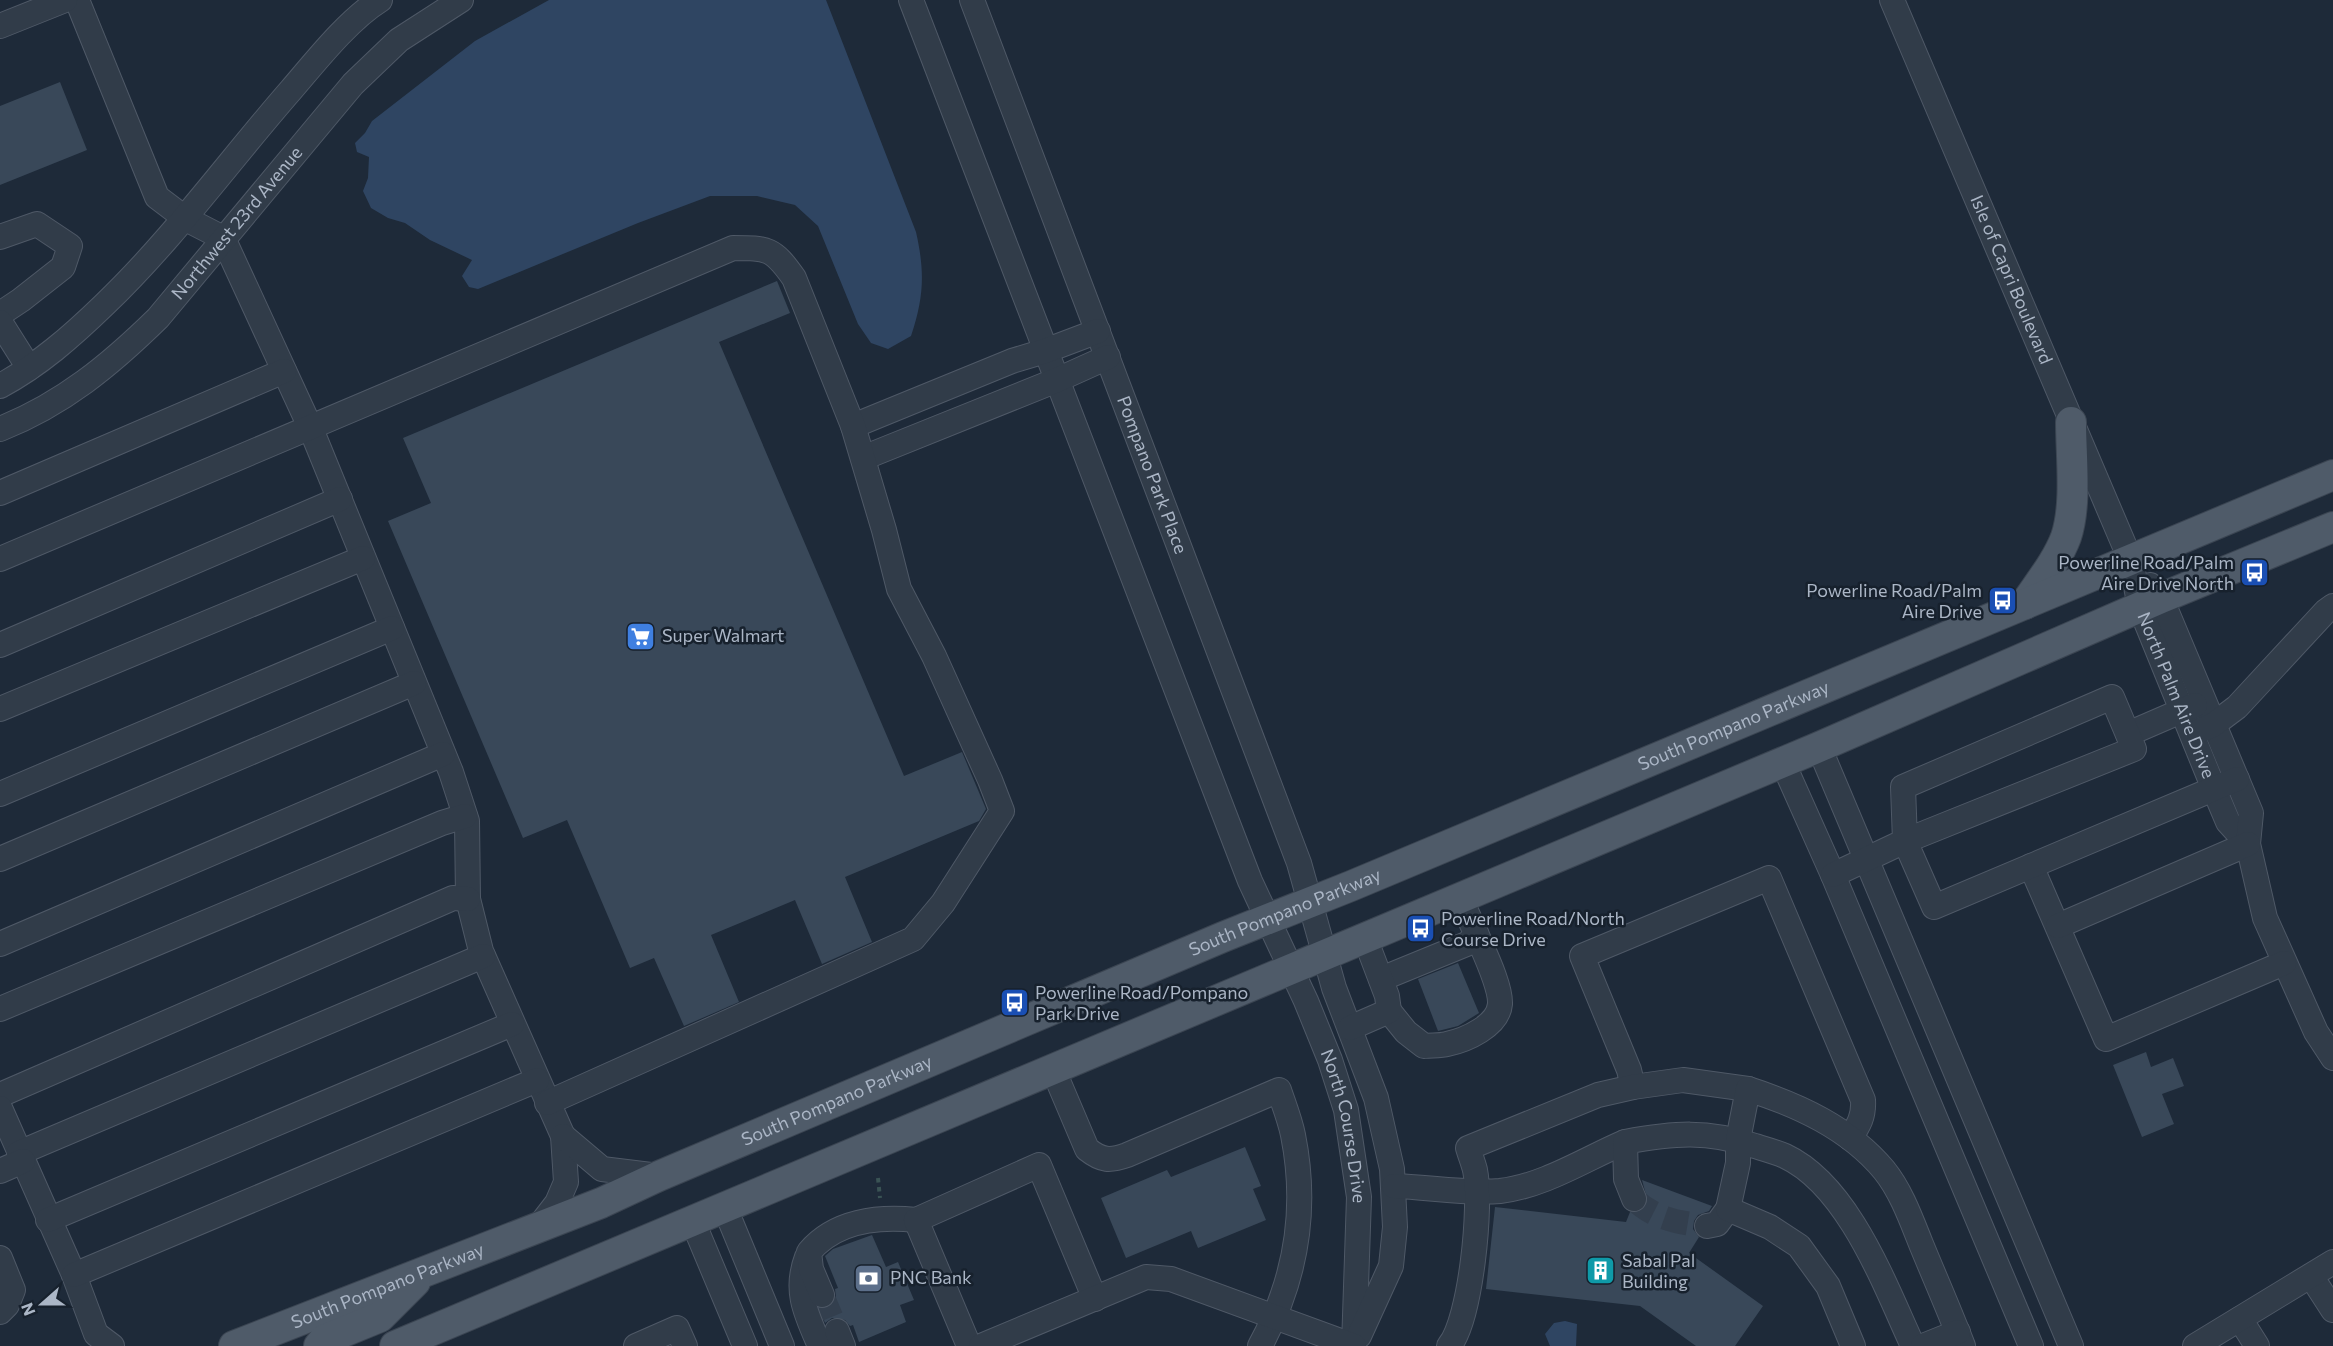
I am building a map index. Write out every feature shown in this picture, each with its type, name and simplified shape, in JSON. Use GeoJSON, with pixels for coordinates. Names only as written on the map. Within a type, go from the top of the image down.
{"type":"FeatureCollection","features":[{"type":"Feature","properties":{"kind":"main road"},"geometry":{"type":"LineString","coordinates":[[2025,604],[2058,554],[2066,536],[2072,508],[2072,422]]}},
{"type":"Feature","properties":{"kind":"main road","name":"South Pompano Parkway"},"geometry":{"type":"LineString","coordinates":[[234,1346],[601,1203],[659,1176],[1268,919],[2131,561],[2333,474]]}},
{"type":"Feature","properties":{"kind":"main road"},"geometry":{"type":"LineString","coordinates":[[395,1346],[1783,763],[2150,602],[2333,527]]}},
{"type":"Feature","properties":{"kind":"main road"},"geometry":{"type":"LineString","coordinates":[[319,1346],[324,1340],[380,1317],[423,1274]]}},
{"type":"Feature","properties":{"kind":"street"},"geometry":{"type":"LineString","coordinates":[[0,26],[65,0]]}},
{"type":"Feature","properties":{"kind":"street"},"geometry":{"type":"LineString","coordinates":[[77,0],[157,197],[186,219],[223,238],[311,429],[443,754],[465,816],[468,899],[483,956],[547,1103],[564,1136],[602,1169],[659,1176]]}},
{"type":"Feature","properties":{"kind":"street"},"geometry":{"type":"LineString","coordinates":[[0,386],[72,336],[131,279],[186,219],[244,143],[321,55],[370,6],[380,0]]}},
{"type":"Feature","properties":{"kind":"street","name":"Northwest 23rd Avenue"},"geometry":{"type":"LineString","coordinates":[[0,429],[35,413],[81,386],[123,352],[158,318],[352,84],[399,40],[461,0]]}},
{"type":"Feature","properties":{"kind":"street"},"geometry":{"type":"LineString","coordinates":[[911,0],[1250,881],[1268,919]]}},
{"type":"Feature","properties":{"kind":"street","name":"Pompano Park Place"},"geometry":{"type":"LineString","coordinates":[[972,0],[1299,862],[1325,955]]}},
{"type":"Feature","properties":{"kind":"street","name":"Isle of Capri Boulevard"},"geometry":{"type":"LineString","coordinates":[[1892,0],[2131,561]]}},
{"type":"Feature","properties":{"kind":"street"},"geometry":{"type":"LineString","coordinates":[[0,237],[37,224],[70,246],[63,267],[0,314]]}},
{"type":"Feature","properties":{"kind":"street"},"geometry":{"type":"LineString","coordinates":[[0,559],[733,248],[763,248],[780,258],[794,278],[854,426],[899,589],[962,718],[1002,812],[942,903],[913,939],[547,1103]]}},
{"type":"Feature","properties":{"kind":"street"},"geometry":{"type":"LineString","coordinates":[[0,322],[28,368]]}},
{"type":"Feature","properties":{"kind":"street"},"geometry":{"type":"LineString","coordinates":[[854,426],[1012,361],[1098,331]]}},
{"type":"Feature","properties":{"kind":"street"},"geometry":{"type":"LineString","coordinates":[[863,458],[1057,381],[1108,357]]}},
{"type":"Feature","properties":{"kind":"street"},"geometry":{"type":"LineString","coordinates":[[0,493],[284,371]]}},
{"type":"Feature","properties":{"kind":"street"},"geometry":{"type":"LineString","coordinates":[[0,645],[340,499]]}},
{"type":"Feature","properties":{"kind":"street"},"geometry":{"type":"LineString","coordinates":[[0,709],[363,558]]}},
{"type":"Feature","properties":{"kind":"street","name":"North Palm Aire Drive"},"geometry":{"type":"LineString","coordinates":[[2131,561],[2202,729],[2214,789],[2228,822],[2248,844]]}},
{"type":"Feature","properties":{"kind":"street"},"geometry":{"type":"LineString","coordinates":[[2202,729],[2237,707],[2333,606]]}},
{"type":"Feature","properties":{"kind":"street"},"geometry":{"type":"LineString","coordinates":[[0,794],[392,628]]}},
{"type":"Feature","properties":{"kind":"street"},"geometry":{"type":"LineString","coordinates":[[0,859],[414,683]]}},
{"type":"Feature","properties":{"kind":"street"},"geometry":{"type":"LineString","coordinates":[[1833,875],[1905,841],[2134,750],[2112,697],[1903,787],[1905,841],[1934,907],[2237,779]]}},
{"type":"Feature","properties":{"kind":"street"},"geometry":{"type":"LineString","coordinates":[[2128,734],[2193,706]]}},
{"type":"Feature","properties":{"kind":"street","name":"North Palm Aire Drive"},"geometry":{"type":"LineString","coordinates":[[2202,729],[2237,779],[2251,813],[2248,844],[2265,918],[2316,1032],[2333,1058]]}},
{"type":"Feature","properties":{"kind":"street"},"geometry":{"type":"LineString","coordinates":[[1819,747],[2071,1346]]}},
{"type":"Feature","properties":{"kind":"street"},"geometry":{"type":"LineString","coordinates":[[0,944],[443,754]]}},
{"type":"Feature","properties":{"kind":"street"},"geometry":{"type":"LineString","coordinates":[[1783,763],[1833,875],[2031,1346]]}},
{"type":"Feature","properties":{"kind":"street"},"geometry":{"type":"LineString","coordinates":[[0,1009],[442,823],[465,816]]}},
{"type":"Feature","properties":{"kind":"street"},"geometry":{"type":"LineString","coordinates":[[2058,926],[2248,844]]}},
{"type":"Feature","properties":{"kind":"street"},"geometry":{"type":"LineString","coordinates":[[2031,866],[2106,1039],[2284,963]]}},
{"type":"Feature","properties":{"kind":"street"},"geometry":{"type":"LineString","coordinates":[[1633,1087],[1629,1070],[1582,956],[1769,878],[1863,1100],[1864,1112],[1850,1138]]}},
{"type":"Feature","properties":{"kind":"street"},"geometry":{"type":"LineString","coordinates":[[0,1095],[453,898],[468,899]]}},
{"type":"Feature","properties":{"kind":"street"},"geometry":{"type":"LineString","coordinates":[[1365,938],[1381,979],[1389,1011],[1406,1032],[1424,1046],[1448,1044],[1477,1032],[1494,1020],[1500,1003],[1493,974],[1460,898]]}},
{"type":"Feature","properties":{"kind":"street","name":"North Course Drive"},"geometry":{"type":"LineString","coordinates":[[1268,919],[1333,1068],[1346,1110],[1354,1152],[1360,1221],[1354,1346]]}},
{"type":"Feature","properties":{"kind":"street"},"geometry":{"type":"LineString","coordinates":[[1381,979],[1469,943],[1476,933]]}},
{"type":"Feature","properties":{"kind":"street","name":"North Course Drive"},"geometry":{"type":"LineString","coordinates":[[1325,955],[1334,988],[1376,1098],[1388,1147],[1394,1186],[1395,1227],[1391,1266],[1354,1346]]}},
{"type":"Feature","properties":{"kind":"street"},"geometry":{"type":"LineString","coordinates":[[0,1171],[21,1157],[483,956]]}},
{"type":"Feature","properties":{"kind":"street"},"geometry":{"type":"LineString","coordinates":[[1350,1028],[1389,1011]]}},
{"type":"Feature","properties":{"kind":"street"},"geometry":{"type":"LineString","coordinates":[[1898,1032],[1931,1014]]}},
{"type":"Feature","properties":{"kind":"street"},"geometry":{"type":"LineString","coordinates":[[48,1220],[512,1024]]}},
{"type":"Feature","properties":{"kind":"street"},"geometry":{"type":"LineString","coordinates":[[1053,1069],[1087,1149],[1098,1158],[1110,1161],[1280,1090],[1293,1134],[1299,1182],[1298,1235],[1290,1276],[1275,1318],[1260,1346]]}},
{"type":"Feature","properties":{"kind":"street"},"geometry":{"type":"LineString","coordinates":[[74,1275],[537,1080]]}},
{"type":"Feature","properties":{"kind":"street"},"geometry":{"type":"LineString","coordinates":[[1449,1346],[1457,1337],[1470,1284],[1476,1191],[1475,1171],[1468,1148],[1598,1095],[1683,1080],[1748,1089],[1783,1100],[1808,1112],[1850,1138],[1865,1150],[1885,1172],[1905,1206],[1960,1339],[1923,1346]]}},
{"type":"Feature","properties":{"kind":"street"},"geometry":{"type":"LineString","coordinates":[[1707,1226],[1717,1224],[1728,1209],[1738,1163],[1738,1140],[1748,1089]]}},
{"type":"Feature","properties":{"kind":"street"},"geometry":{"type":"LineString","coordinates":[[0,1108],[74,1275],[96,1334],[112,1346]]}},
{"type":"Feature","properties":{"kind":"street"},"geometry":{"type":"LineString","coordinates":[[1394,1186],[1453,1191],[1501,1191],[1534,1182],[1625,1142],[1666,1134],[1695,1133],[1738,1140],[1786,1156],[1811,1173],[1842,1207],[1868,1250],[1913,1346]]}},
{"type":"Feature","properties":{"kind":"street"},"geometry":{"type":"LineString","coordinates":[[537,1229],[557,1203],[566,1182],[564,1136]]}},
{"type":"Feature","properties":{"kind":"street"},"geometry":{"type":"LineString","coordinates":[[1625,1142],[1626,1179],[1634,1199]]}},
{"type":"Feature","properties":{"kind":"street"},"geometry":{"type":"LineString","coordinates":[[833,1341],[804,1308],[801,1288],[801,1272],[809,1252],[819,1240],[858,1222],[876,1218],[916,1220],[1039,1165],[1095,1299]]}},
{"type":"Feature","properties":{"kind":"street"},"geometry":{"type":"LineString","coordinates":[[1974,1210],[2007,1194]]}},
{"type":"Feature","properties":{"kind":"street"},"geometry":{"type":"LineString","coordinates":[[725,1208],[782,1346]]}},
{"type":"Feature","properties":{"kind":"street"},"geometry":{"type":"LineString","coordinates":[[1728,1209],[1770,1227],[1799,1246],[1828,1286],[1853,1346]]}},
{"type":"Feature","properties":{"kind":"street"},"geometry":{"type":"LineString","coordinates":[[916,1220],[969,1346]]}},
{"type":"Feature","properties":{"kind":"street"},"geometry":{"type":"LineString","coordinates":[[693,1222],[745,1346]]}},
{"type":"Feature","properties":{"kind":"street"},"geometry":{"type":"LineString","coordinates":[[809,1252],[811,1269],[822,1294]]}},
{"type":"Feature","properties":{"kind":"street"},"geometry":{"type":"LineString","coordinates":[[0,1258],[14,1290],[7,1305],[0,1312]]}},
{"type":"Feature","properties":{"kind":"street"},"geometry":{"type":"LineString","coordinates":[[2195,1346],[2333,1262]]}},
{"type":"Feature","properties":{"kind":"street"},"geometry":{"type":"LineString","coordinates":[[2311,1276],[2333,1310]]}},
{"type":"Feature","properties":{"kind":"street"},"geometry":{"type":"LineString","coordinates":[[981,1346],[1146,1277],[1171,1279],[1354,1346]]}},
{"type":"Feature","properties":{"kind":"street"},"geometry":{"type":"LineString","coordinates":[[2240,1319],[2257,1346]]}},
{"type":"Feature","properties":{"kind":"street"},"geometry":{"type":"LineString","coordinates":[[636,1346],[677,1328],[685,1346]]}},
{"type":"Feature","properties":{"kind":"path"},"geometry":{"type":"LineString","coordinates":[[878,1178],[881,1206]]}},
{"type":"Feature","properties":{"kind":"water"},"geometry":{"type":"Polygon","coordinates":[[[549,0],[826,0],[916,232],[922,284],[919,309],[911,336],[888,349],[871,343],[858,324],[818,226],[795,205],[757,196],[710,196],[478,289],[469,287],[462,276],[472,260],[430,240],[405,223],[388,218],[371,208],[363,191],[368,178],[369,157],[357,152],[355,143],[372,121],[475,41],[549,0]]]}},
{"type":"Feature","properties":{"kind":"water"},"geometry":{"type":"Polygon","coordinates":[[[1565,1321],[1577,1324],[1576,1346],[1550,1346],[1545,1334],[1554,1323],[1565,1321]]]}},
{"type":"Feature","properties":{"kind":"building"},"geometry":{"type":"Polygon","coordinates":[[[60,82],[87,150],[0,185],[0,106],[60,82]]]}},
{"type":"Feature","properties":{"kind":"building","name":"Super Walmart"},"geometry":{"type":"Polygon","coordinates":[[[777,281],[790,313],[719,342],[904,776],[962,752],[986,809],[979,821],[845,877],[872,942],[822,964],[795,900],[711,935],[739,1002],[684,1026],[654,958],[630,968],[567,820],[523,838],[388,521],[431,503],[403,438],[777,281]]]}},
{"type":"Feature","properties":{"kind":"building"},"geometry":{"type":"Polygon","coordinates":[[[1458,963],[1479,1013],[1458,1026],[1438,1031],[1418,979],[1458,963]]]}},
{"type":"Feature","properties":{"kind":"building"},"geometry":{"type":"Polygon","coordinates":[[[2146,1052],[2151,1067],[2173,1058],[2184,1086],[2162,1094],[2174,1124],[2142,1137],[2113,1065],[2146,1052]]]}},
{"type":"Feature","properties":{"kind":"building"},"geometry":{"type":"Polygon","coordinates":[[[1245,1147],[1261,1186],[1253,1189],[1266,1220],[1198,1248],[1191,1231],[1126,1258],[1101,1198],[1167,1170],[1171,1177],[1245,1147]]]}},
{"type":"Feature","properties":{"kind":"building","name":"Sabal Pal Building"},"geometry":{"type":"Polygon","coordinates":[[[1642,1180],[1712,1206],[1709,1211],[1698,1215],[1694,1221],[1693,1229],[1699,1237],[1689,1253],[1763,1306],[1735,1346],[1696,1346],[1640,1306],[1486,1289],[1495,1207],[1626,1222],[1630,1212],[1640,1212],[1648,1202],[1642,1180]]]}},
{"type":"Feature","properties":{"kind":"building","name":"PNC Bank"},"geometry":{"type":"Polygon","coordinates":[[[872,1235],[886,1267],[898,1262],[914,1300],[900,1305],[906,1322],[859,1342],[853,1325],[850,1326],[845,1320],[832,1318],[825,1323],[823,1318],[820,1309],[833,1304],[836,1297],[835,1289],[838,1288],[825,1256],[833,1249],[872,1235]]]}},
{"type":"Feature","properties":{"kind":"tunnel"},"geometry":{"type":"LineString","coordinates":[[1634,1199],[1659,1216],[1707,1226]]}},
{"type":"Feature","properties":{"kind":"tunnel"},"geometry":{"type":"LineString","coordinates":[[822,1295],[837,1331]]}},
{"type":"Feature","properties":{"kind":"place","name":"Powerline Road/Palm Aire Drive North"},"geometry":{"type":"Point","coordinates":[2255,573]}},
{"type":"Feature","properties":{"kind":"place","name":"Powerline Road/Palm Aire Drive"},"geometry":{"type":"Point","coordinates":[2003,601]}},
{"type":"Feature","properties":{"kind":"place","name":"Super Walmart"},"geometry":{"type":"Point","coordinates":[641,636]}},
{"type":"Feature","properties":{"kind":"place","name":"Powerline Road/North Course Drive"},"geometry":{"type":"Point","coordinates":[1420,929]}},
{"type":"Feature","properties":{"kind":"place","name":"Powerline Road/Pompano Park Drive"},"geometry":{"type":"Point","coordinates":[1014,1003]}},
{"type":"Feature","properties":{"kind":"place","name":"Sabal Pal Building"},"geometry":{"type":"Point","coordinates":[1601,1271]}},
{"type":"Feature","properties":{"kind":"place","name":"PNC Bank"},"geometry":{"type":"Point","coordinates":[869,1278]}}]}
